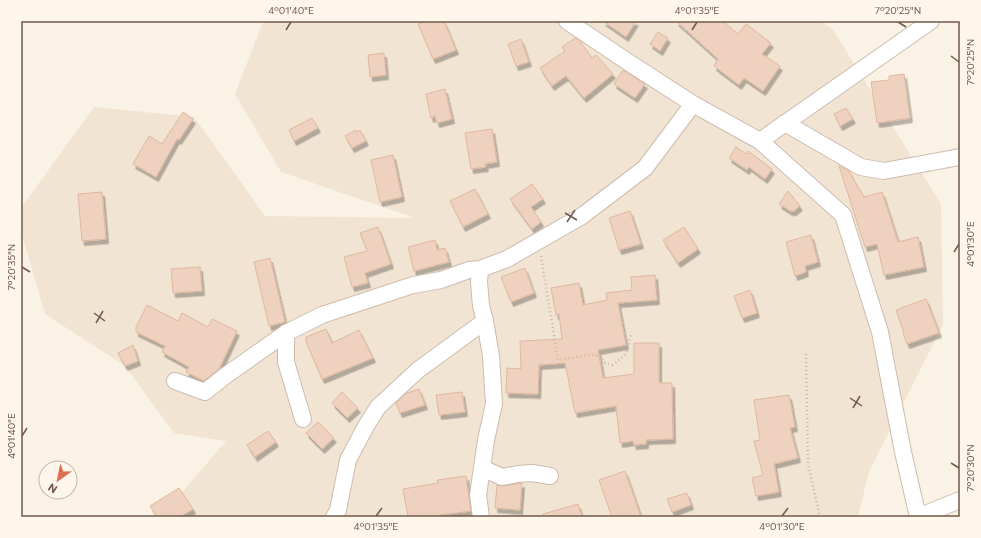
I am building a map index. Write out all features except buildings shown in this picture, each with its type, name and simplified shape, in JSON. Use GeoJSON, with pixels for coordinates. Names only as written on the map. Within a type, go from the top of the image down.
{"type":"FeatureCollection","features":[{"type":"Feature","properties":{"kind":"street"},"geometry":{"type":"LineString","coordinates":[[567,21],[693,104],[760,141],[844,215],[880,332],[903,452],[918,517],[960,500]]}},
{"type":"Feature","properties":{"kind":"street"},"geometry":{"type":"LineString","coordinates":[[760,141],[932,21]]}},
{"type":"Feature","properties":{"kind":"street"},"geometry":{"type":"LineString","coordinates":[[175,381],[205,392],[286,333],[322,315],[413,286],[440,280],[469,270],[480,269],[507,259],[582,216],[645,168],[693,104]]}},
{"type":"Feature","properties":{"kind":"street"},"geometry":{"type":"LineString","coordinates":[[785,123],[861,167],[884,171],[960,156]]}},
{"type":"Feature","properties":{"kind":"street"},"geometry":{"type":"LineString","coordinates":[[480,269],[481,306],[491,356],[494,404],[486,440],[478,495],[481,517]]}},
{"type":"Feature","properties":{"kind":"street"},"geometry":{"type":"LineString","coordinates":[[334,517],[338,510],[348,460],[378,407],[418,370],[485,321]]}},
{"type":"Feature","properties":{"kind":"street"},"geometry":{"type":"LineString","coordinates":[[286,333],[286,362],[303,419]]}},
{"type":"Feature","properties":{"kind":"street"},"geometry":{"type":"LineString","coordinates":[[482,468],[502,477],[518,474],[550,476]]}},
{"type":"Feature","properties":{"kind":"path"},"geometry":{"type":"LineString","coordinates":[[540,252],[558,360],[589,355],[602,356],[605,364],[612,365],[624,357],[628,349],[631,335]]}},
{"type":"Feature","properties":{"kind":"path"},"geometry":{"type":"LineString","coordinates":[[806,354],[808,464],[820,517]]}},
{"type":"Feature","properties":{"kind":"shaded area"},"geometry":{"type":"Polygon","coordinates":[[[262,21],[821,21],[833,30],[941,204],[943,325],[869,471],[858,517],[163,517],[166,511],[226,441],[174,433],[125,366],[45,314],[21,231],[21,208],[94,107],[194,117],[265,216],[415,218],[281,172],[235,94],[263,22],[262,21]]]}}]}
